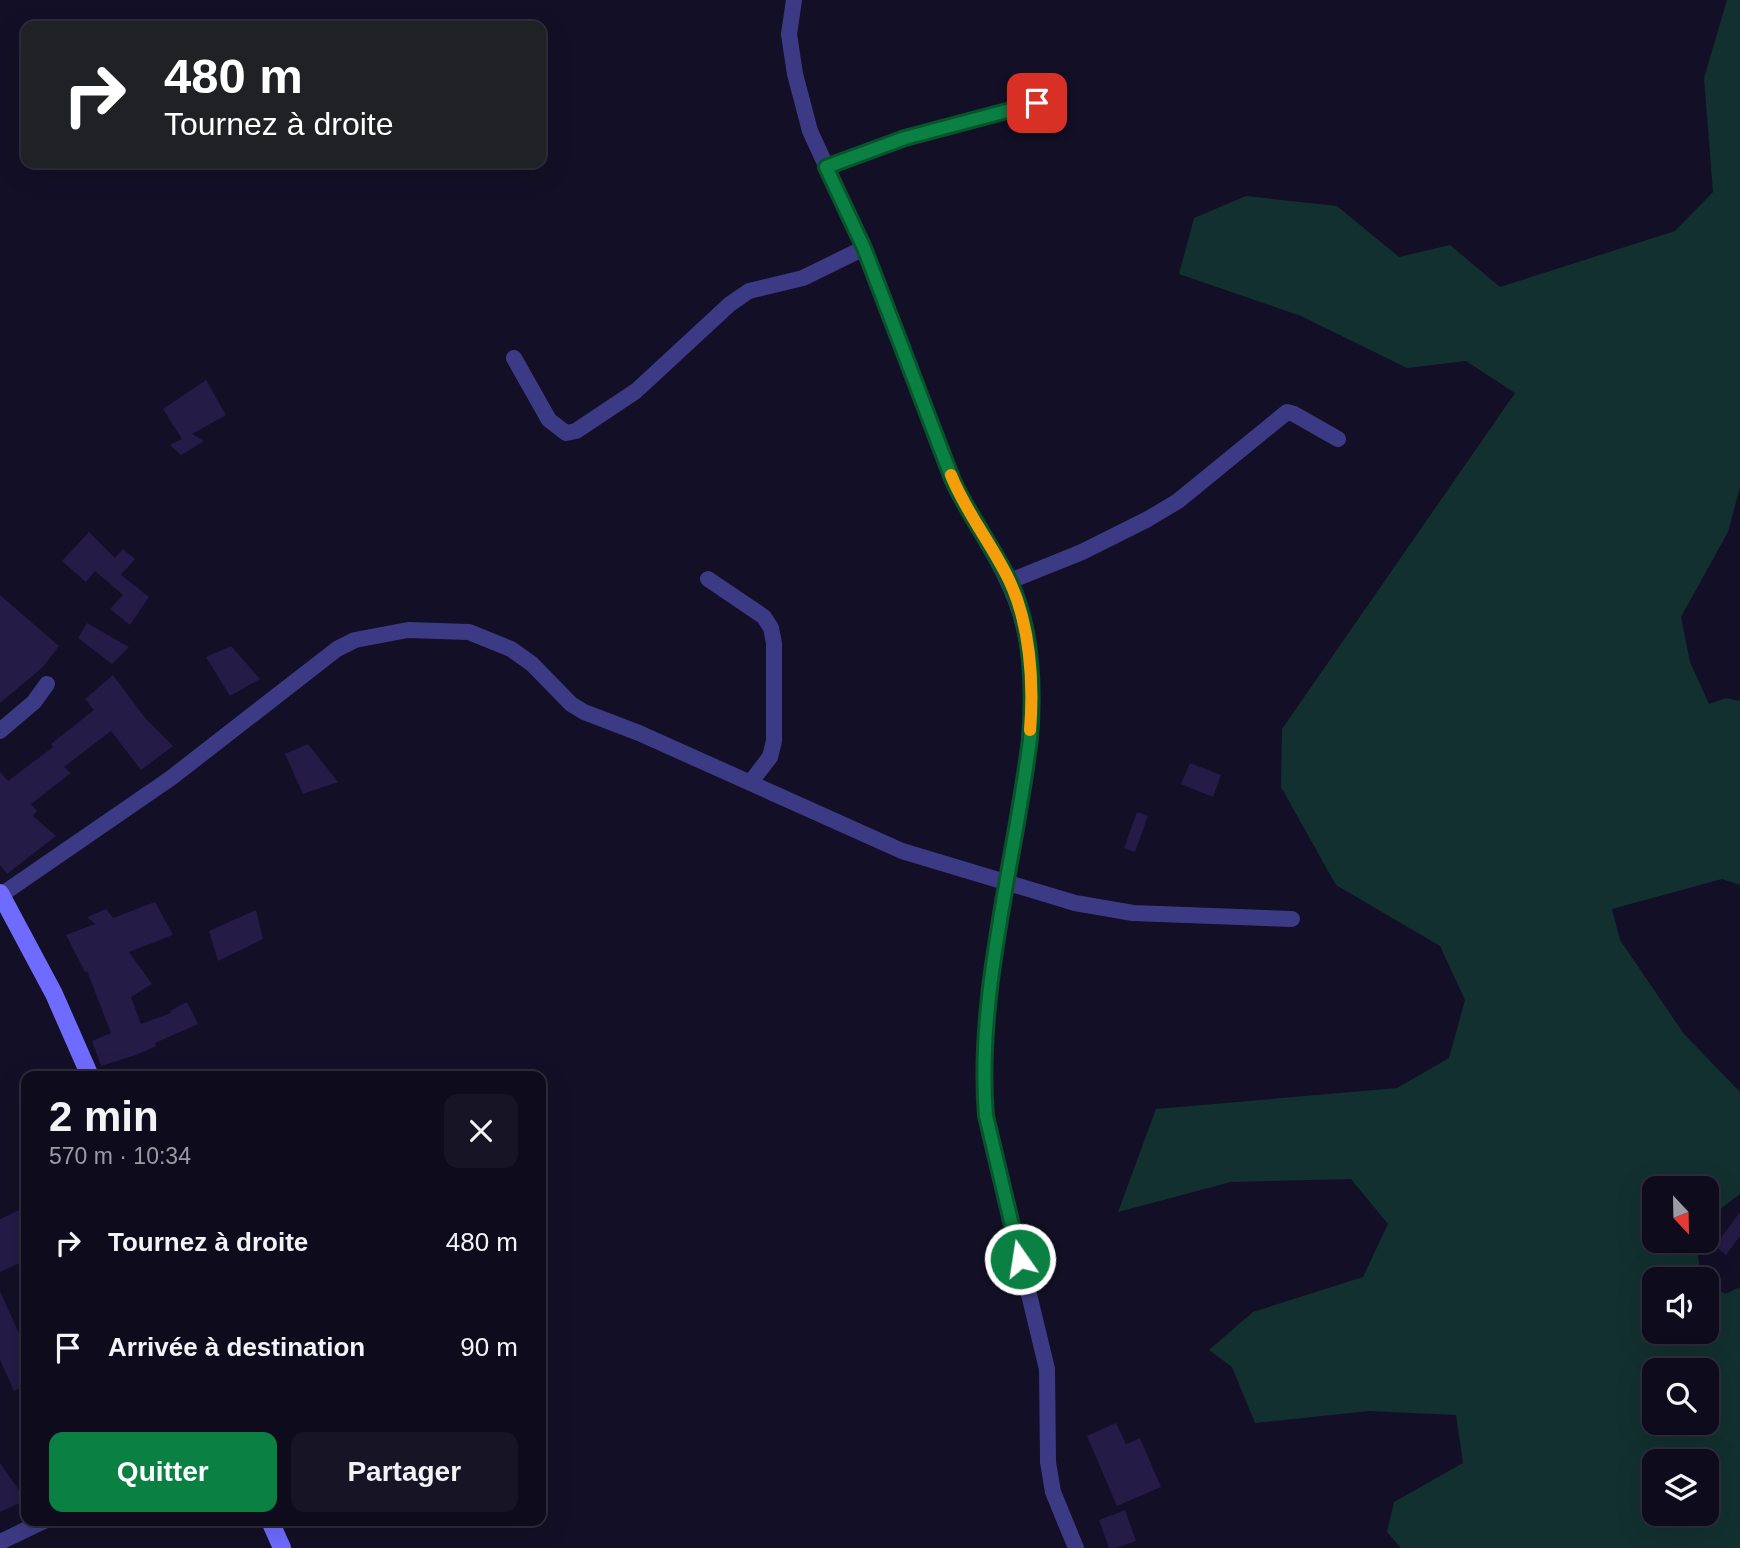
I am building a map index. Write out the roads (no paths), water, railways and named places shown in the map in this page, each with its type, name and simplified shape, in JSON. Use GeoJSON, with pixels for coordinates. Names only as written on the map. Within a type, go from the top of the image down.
{"type":"FeatureCollection","features":[{"type":"Feature","properties":{"kind":"street"},"geometry":{"type":"LineString","coordinates":[[794,0],[789,34],[795,74],[810,131],[864,248],[953,481],[1010,581],[1023,624],[1030,668],[1032,712],[1026,770],[1006,884],[988,1016],[984,1091],[986,1116],[1047,1369],[1048,1462],[1053,1492],[1076,1548]]}},
{"type":"Feature","properties":{"kind":"street"},"geometry":{"type":"LineString","coordinates":[[826,167],[905,138],[1037,103]]}},
{"type":"Feature","properties":{"kind":"street"},"geometry":{"type":"LineString","coordinates":[[514,358],[549,420],[566,433],[576,431],[636,391],[730,304],[750,291],[803,278],[864,248]]}},
{"type":"Feature","properties":{"kind":"street"},"geometry":{"type":"LineString","coordinates":[[1010,581],[1082,552],[1178,501],[1287,412],[1338,439]]}},
{"type":"Feature","properties":{"kind":"street"},"geometry":{"type":"LineString","coordinates":[[708,579],[764,617],[771,628],[775,682],[774,741],[770,757],[750,783]]}},
{"type":"Feature","properties":{"kind":"street"},"geometry":{"type":"LineString","coordinates":[[88,1071],[67,1021],[1,894],[171,778],[337,649],[355,640],[408,630],[469,632],[493,640],[512,649],[532,664],[571,704],[902,851],[1074,903],[1133,913],[1292,919]]}},
{"type":"Feature","properties":{"kind":"street"},"geometry":{"type":"LineString","coordinates":[[0,731],[34,702],[47,684]]}},
{"type":"Feature","properties":{"kind":"street"},"geometry":{"type":"LineString","coordinates":[[0,1542],[34,1526]]}},
{"type":"Feature","properties":{"kind":"street"},"geometry":{"type":"LineString","coordinates":[[272,1526],[282,1548]]}}]}
